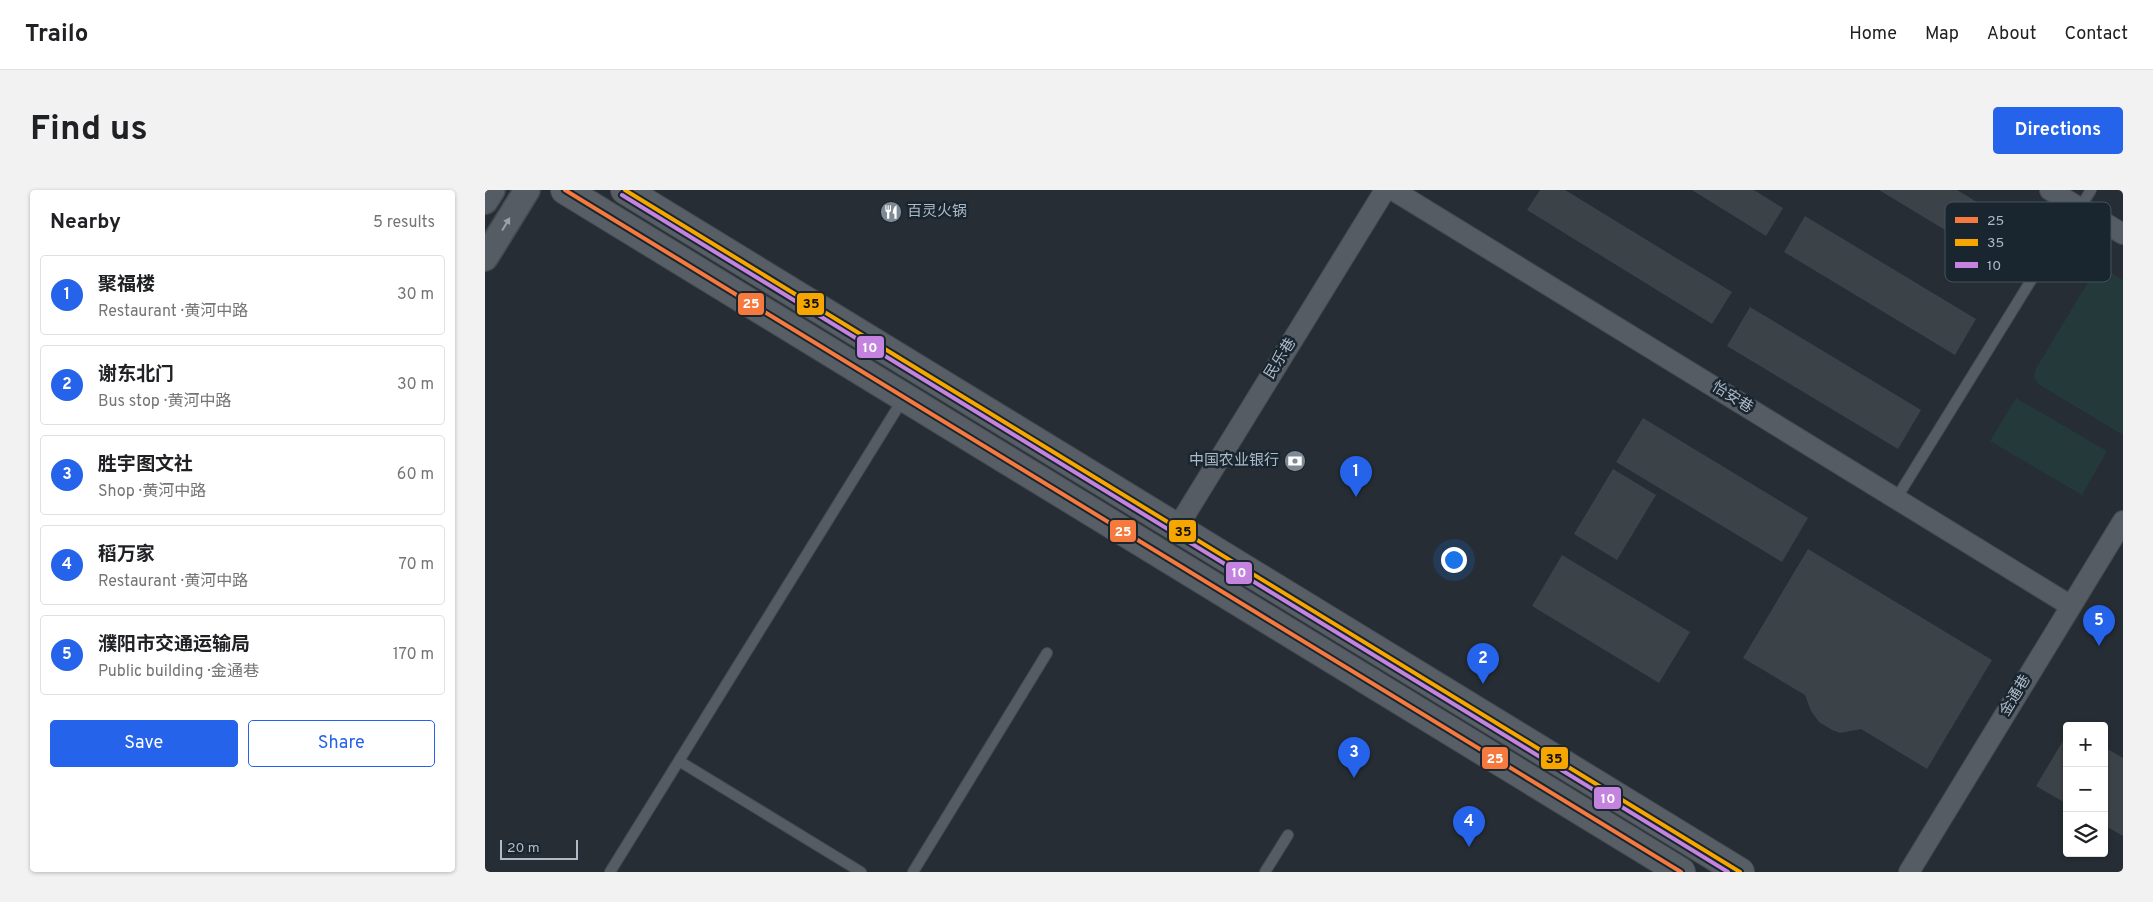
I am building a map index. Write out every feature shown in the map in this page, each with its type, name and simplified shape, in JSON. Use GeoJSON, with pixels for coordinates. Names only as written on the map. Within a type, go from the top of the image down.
{"type":"FeatureCollection","features":[{"type":"Feature","properties":{"kind":"main road"},"geometry":{"type":"LineString","coordinates":[[565,190],[1681,872]]}},
{"type":"Feature","properties":{"kind":"main road"},"geometry":{"type":"LineString","coordinates":[[625,190],[1740,872]]}},
{"type":"Feature","properties":{"kind":"street"},"geometry":{"type":"LineString","coordinates":[[485,201],[492,190]]}},
{"type":"Feature","properties":{"kind":"street"},"geometry":{"type":"LineString","coordinates":[[485,258],[527,190]]}},
{"type":"Feature","properties":{"kind":"street","name":"民乐巷"},"geometry":{"type":"LineString","coordinates":[[1177,528],[1385,190]]}},
{"type":"Feature","properties":{"kind":"street","name":"怡安巷"},"geometry":{"type":"LineString","coordinates":[[1393,190],[2071,606]]}},
{"type":"Feature","properties":{"kind":"street"},"geometry":{"type":"LineString","coordinates":[[2050,190],[2070,202]]}},
{"type":"Feature","properties":{"kind":"street"},"geometry":{"type":"LineString","coordinates":[[2111,227],[2123,234]]}},
{"type":"Feature","properties":{"kind":"street","name":"金通巷"},"geometry":{"type":"LineString","coordinates":[[1909,872],[2123,521]]}},
{"type":"Feature","properties":{"kind":"lane"},"geometry":{"type":"LineString","coordinates":[[2082,202],[2091,190]]}},
{"type":"Feature","properties":{"kind":"lane"},"geometry":{"type":"LineString","coordinates":[[1896,499],[2031,282]]}},
{"type":"Feature","properties":{"kind":"lane"},"geometry":{"type":"LineString","coordinates":[[610,872],[904,397]]}},
{"type":"Feature","properties":{"kind":"lane"},"geometry":{"type":"LineString","coordinates":[[913,872],[1047,653]]}},
{"type":"Feature","properties":{"kind":"lane"},"geometry":{"type":"LineString","coordinates":[[679,761],[861,872]]}},
{"type":"Feature","properties":{"kind":"lane"},"geometry":{"type":"LineString","coordinates":[[1265,872],[1288,835]]}},
{"type":"Feature","properties":{"kind":"green space"},"geometry":{"type":"Polygon","coordinates":[[[2111,273],[2123,280],[2123,435],[2038,384],[2034,378],[2035,370],[2088,282],[2111,282],[2111,273]]]}},
{"type":"Feature","properties":{"kind":"green space"},"geometry":{"type":"Polygon","coordinates":[[[2016,398],[2107,451],[2082,495],[1990,441],[2016,398]]]}},
{"type":"Feature","properties":{"kind":"building"},"geometry":{"type":"Polygon","coordinates":[[[1540,190],[1565,190],[1732,292],[1712,324],[1527,210],[1540,190]]]}},
{"type":"Feature","properties":{"kind":"building"},"geometry":{"type":"Polygon","coordinates":[[[1692,190],[1754,190],[1783,208],[1766,236],[1692,190]]]}},
{"type":"Feature","properties":{"kind":"building"},"geometry":{"type":"Polygon","coordinates":[[[1879,190],[1957,190],[1977,202],[1945,202],[1945,230],[1879,190]]]}},
{"type":"Feature","properties":{"kind":"building"},"geometry":{"type":"Polygon","coordinates":[[[1805,216],[1976,319],[1955,355],[1784,252],[1805,216]]]}},
{"type":"Feature","properties":{"kind":"building"},"geometry":{"type":"Polygon","coordinates":[[[1750,307],[1921,410],[1898,449],[1727,346],[1750,307]]]}},
{"type":"Feature","properties":{"kind":"building"},"geometry":{"type":"Polygon","coordinates":[[[1643,418],[1808,518],[1782,562],[1616,462],[1643,418]]]}},
{"type":"Feature","properties":{"kind":"building"},"geometry":{"type":"Polygon","coordinates":[[[1613,469],[1656,495],[1617,560],[1574,534],[1613,469]]]}},
{"type":"Feature","properties":{"kind":"building"},"geometry":{"type":"Polygon","coordinates":[[[1808,549],[1992,660],[1927,769],[1861,729],[1840,733],[1832,730],[1819,722],[1811,711],[1805,695],[1743,658],[1808,549]]]}},
{"type":"Feature","properties":{"kind":"building"},"geometry":{"type":"Polygon","coordinates":[[[1562,555],[1690,632],[1659,683],[1532,606],[1562,555]]]}},
{"type":"Feature","properties":{"kind":"building"},"geometry":{"type":"Polygon","coordinates":[[[2063,741],[2063,802],[2036,786],[2063,741]]]}},
{"type":"Feature","properties":{"kind":"building"},"geometry":{"type":"Polygon","coordinates":[[[2108,749],[2123,758],[2123,836],[2108,827],[2108,749]]]}},
{"type":"Feature","properties":{"kind":"transit line","name":"25"},"geometry":{"type":"LineString","coordinates":[[565,190],[1681,872]]}},
{"type":"Feature","properties":{"kind":"transit line","name":"35"},"geometry":{"type":"LineString","coordinates":[[625,190],[1740,872]]}},
{"type":"Feature","properties":{"kind":"transit line","name":"10"},"geometry":{"type":"LineString","coordinates":[[622,195],[1728,872]]}},
{"type":"Feature","properties":{"kind":"place","name":"百灵火锅"},"geometry":{"type":"Point","coordinates":[891,212]}},
{"type":"Feature","properties":{"kind":"place","name":"中国农业银行"},"geometry":{"type":"Point","coordinates":[1295,461]}},
{"type":"Feature","properties":{"kind":"place","name":"聚福楼"},"geometry":{"type":"Point","coordinates":[1356,497]}},
{"type":"Feature","properties":{"kind":"place","name":"濮阳市交通运输局"},"geometry":{"type":"Point","coordinates":[2099,646]}},
{"type":"Feature","properties":{"kind":"place","name":"谢东北门"},"geometry":{"type":"Point","coordinates":[1483,684]}},
{"type":"Feature","properties":{"kind":"place","name":"胜宇图文社"},"geometry":{"type":"Point","coordinates":[1354,778]}},
{"type":"Feature","properties":{"kind":"place","name":"稻万家"},"geometry":{"type":"Point","coordinates":[1469,847]}}]}
